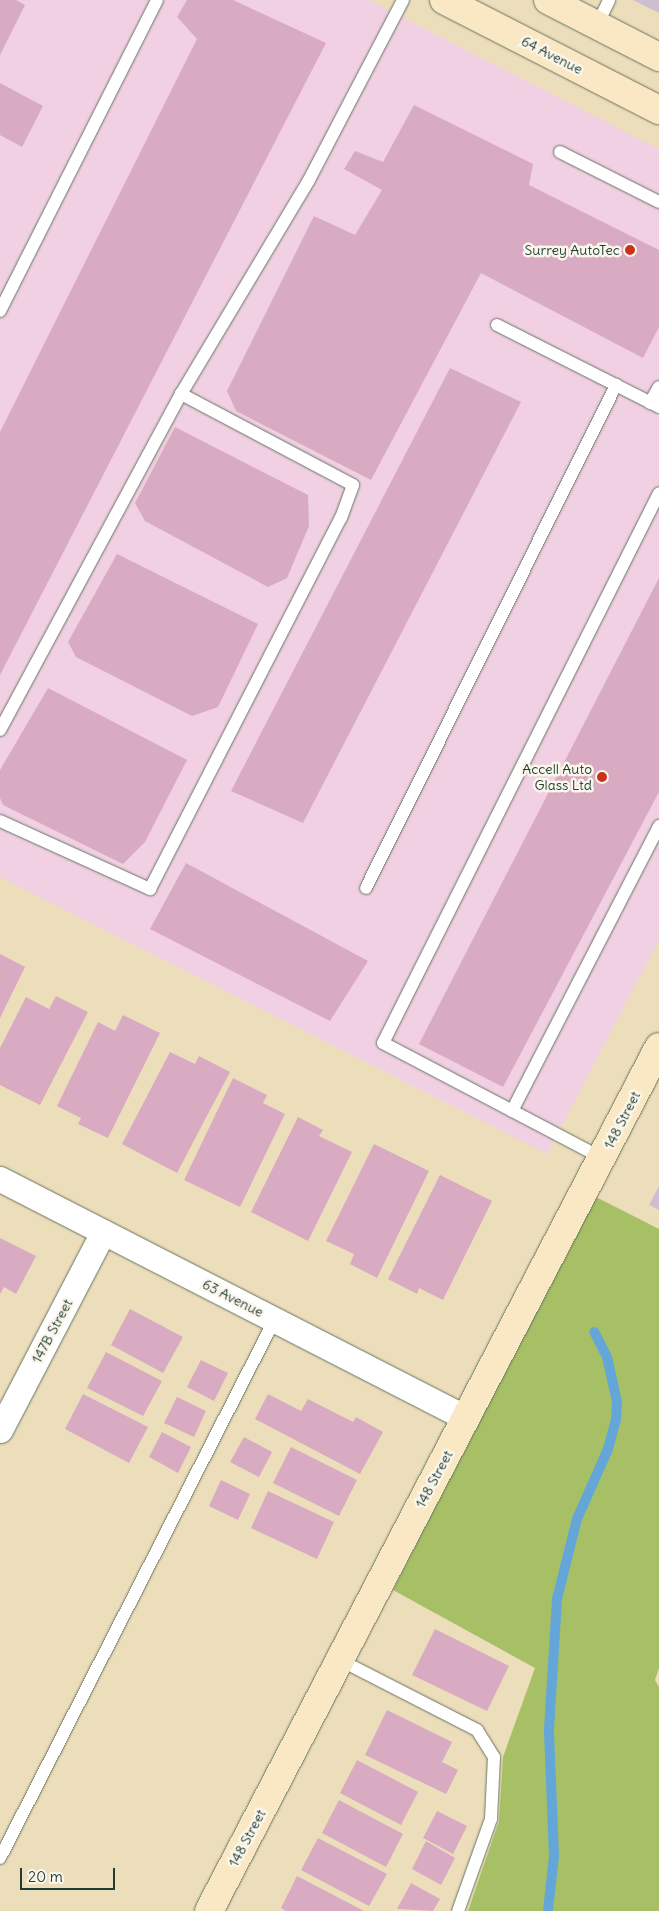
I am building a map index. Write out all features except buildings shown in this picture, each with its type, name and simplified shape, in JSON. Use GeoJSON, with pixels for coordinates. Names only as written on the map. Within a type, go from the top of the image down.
{"type":"FeatureCollection","features":[{"type":"Feature","properties":{"kind":"main road","name":"64 Avenue"},"geometry":{"type":"LineString","coordinates":[[444,0],[659,110]]}},
{"type":"Feature","properties":{"kind":"main road"},"geometry":{"type":"LineString","coordinates":[[548,0],[659,57]]}},
{"type":"Feature","properties":{"kind":"main road","name":"148 Street"},"geometry":{"type":"LineString","coordinates":[[209,1911],[659,1047]]}},
{"type":"Feature","properties":{"kind":"street","name":"63 Avenue"},"geometry":{"type":"LineString","coordinates":[[0,1179],[466,1418]]}},
{"type":"Feature","properties":{"kind":"street","name":"147B Street"},"geometry":{"type":"LineString","coordinates":[[0,1430],[103,1232]]}},
{"type":"Feature","properties":{"kind":"lane"},"geometry":{"type":"LineString","coordinates":[[0,311],[157,0]]}},
{"type":"Feature","properties":{"kind":"lane"},"geometry":{"type":"LineString","coordinates":[[0,730],[180,394],[309,180],[404,0]]}},
{"type":"Feature","properties":{"kind":"lane"},"geometry":{"type":"LineString","coordinates":[[596,25],[609,0]]}},
{"type":"Feature","properties":{"kind":"lane"},"geometry":{"type":"LineString","coordinates":[[560,152],[659,202]]}},
{"type":"Feature","properties":{"kind":"lane"},"geometry":{"type":"LineString","coordinates":[[497,325],[655,405],[659,387]]}},
{"type":"Feature","properties":{"kind":"lane"},"geometry":{"type":"LineString","coordinates":[[366,888],[616,385]]}},
{"type":"Feature","properties":{"kind":"lane"},"geometry":{"type":"LineString","coordinates":[[0,821],[150,888],[341,518],[353,485],[180,394]]}},
{"type":"Feature","properties":{"kind":"lane"},"geometry":{"type":"LineString","coordinates":[[602,1158],[383,1043],[659,493]]}},
{"type":"Feature","properties":{"kind":"lane"},"geometry":{"type":"LineString","coordinates":[[512,1111],[659,826]]}},
{"type":"Feature","properties":{"kind":"lane"},"geometry":{"type":"LineString","coordinates":[[0,1858],[275,1319]]}},
{"type":"Feature","properties":{"kind":"lane"},"geometry":{"type":"LineString","coordinates":[[340,1660],[477,1730],[494,1757],[490,1819],[458,1911]]}},
{"type":"Feature","properties":{"kind":"shaded area"},"geometry":{"type":"Polygon","coordinates":[[[0,0],[369,0],[659,149],[659,940],[547,1154],[0,877],[0,0]]]}},
{"type":"Feature","properties":{"kind":"shaded area"},"geometry":{"type":"Polygon","coordinates":[[[633,0],[659,0],[659,13],[633,0]]]}},
{"type":"Feature","properties":{"kind":"shaded area"},"geometry":{"type":"Polygon","coordinates":[[[659,1186],[659,1210],[649,1205],[659,1186]]]}},
{"type":"Feature","properties":{"kind":"green space"},"geometry":{"type":"Polygon","coordinates":[[[594,1196],[659,1229],[659,1668],[655,1680],[659,1687],[659,1911],[468,1911],[499,1821],[503,1757],[535,1668],[393,1590],[594,1196]]]}},
{"type":"Feature","properties":{"kind":"waterway"},"geometry":{"type":"LineString","coordinates":[[548,1911],[554,1856],[549,1730],[557,1599],[577,1519],[608,1449],[616,1420],[617,1402],[607,1357],[594,1332]]}},
{"type":"Feature","properties":{"kind":"place","name":"Surrey AutoTec"},"geometry":{"type":"Point","coordinates":[630,250]}},
{"type":"Feature","properties":{"kind":"place","name":"Accell Auto Glass Ltd"},"geometry":{"type":"Point","coordinates":[602,777]}}]}
